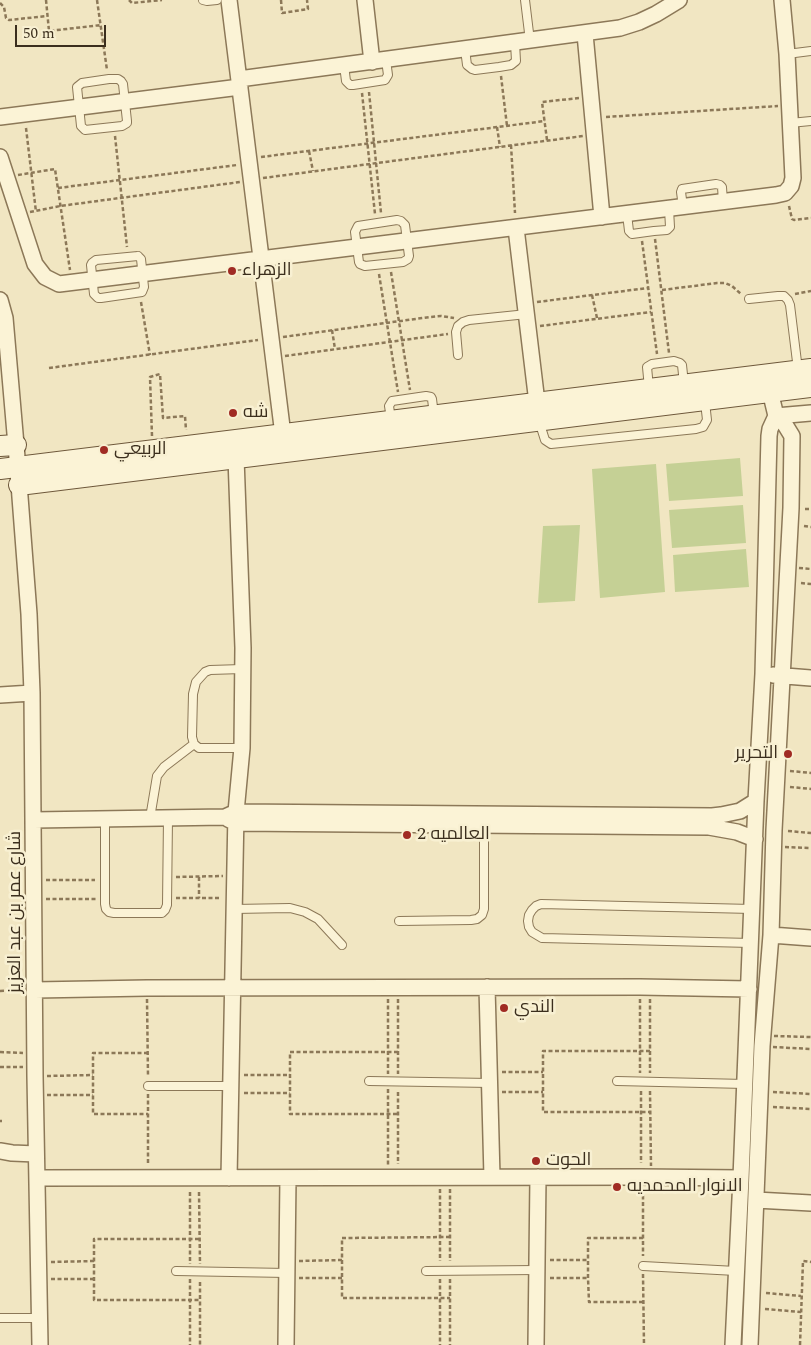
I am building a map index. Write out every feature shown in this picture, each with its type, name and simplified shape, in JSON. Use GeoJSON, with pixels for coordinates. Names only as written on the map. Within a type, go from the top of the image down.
{"type":"FeatureCollection","features":[{"type":"Feature","properties":{"kind":"street"},"geometry":{"type":"LineString","coordinates":[[229,0],[284,443]]}},
{"type":"Feature","properties":{"kind":"street"},"geometry":{"type":"LineString","coordinates":[[365,0],[379,61]]}},
{"type":"Feature","properties":{"kind":"street"},"geometry":{"type":"LineString","coordinates":[[0,117],[125,101],[344,65],[620,28],[656,14],[679,0]]}},
{"type":"Feature","properties":{"kind":"street"},"geometry":{"type":"LineString","coordinates":[[0,157],[35,264],[45,277],[59,284],[776,195],[785,193],[791,186],[793,178],[787,54],[782,0]]}},
{"type":"Feature","properties":{"kind":"street"},"geometry":{"type":"LineString","coordinates":[[585,34],[602,217]]}},
{"type":"Feature","properties":{"kind":"street"},"geometry":{"type":"LineString","coordinates":[[516,228],[538,411]]}},
{"type":"Feature","properties":{"kind":"street","name":"شارع عمر بن عبد العزيز"},"geometry":{"type":"LineString","coordinates":[[0,300],[8,446],[30,614],[35,899],[35,1096],[40,1345]]}},
{"type":"Feature","properties":{"kind":"street"},"geometry":{"type":"LineString","coordinates":[[12,474],[188,445],[284,443],[538,411],[649,388],[684,384],[805,379]]}},
{"type":"Feature","properties":{"kind":"street"},"geometry":{"type":"LineString","coordinates":[[12,474],[236,458],[284,443],[391,420],[434,415],[538,411],[705,400],[770,392],[805,379]]}},
{"type":"Feature","properties":{"kind":"street"},"geometry":{"type":"LineString","coordinates":[[750,1345],[762,1041],[771,935],[776,770],[791,508],[792,436],[787,427],[776,416],[770,392]]}},
{"type":"Feature","properties":{"kind":"street"},"geometry":{"type":"LineString","coordinates":[[776,416],[811,413]]}},
{"type":"Feature","properties":{"kind":"street"},"geometry":{"type":"LineString","coordinates":[[733,1345],[763,674],[769,436],[776,416]]}},
{"type":"Feature","properties":{"kind":"street"},"geometry":{"type":"LineString","coordinates":[[228,1178],[235,876],[232,818],[242,748],[243,648],[236,458]]}},
{"type":"Feature","properties":{"kind":"street"},"geometry":{"type":"LineString","coordinates":[[763,674],[811,678]]}},
{"type":"Feature","properties":{"kind":"street"},"geometry":{"type":"LineString","coordinates":[[0,695],[32,692]]}},
{"type":"Feature","properties":{"kind":"street"},"geometry":{"type":"LineString","coordinates":[[484,820],[721,816],[740,811],[756,801]]}},
{"type":"Feature","properties":{"kind":"street"},"geometry":{"type":"LineString","coordinates":[[34,820],[232,818],[484,820],[709,827],[728,829],[755,839]]}},
{"type":"Feature","properties":{"kind":"street"},"geometry":{"type":"LineString","coordinates":[[771,935],[811,938]]}},
{"type":"Feature","properties":{"kind":"street"},"geometry":{"type":"LineString","coordinates":[[35,990],[650,987],[749,989]]}},
{"type":"Feature","properties":{"kind":"street"},"geometry":{"type":"LineString","coordinates":[[487,988],[492,1177]]}},
{"type":"Feature","properties":{"kind":"street"},"geometry":{"type":"LineString","coordinates":[[0,1151],[36,1154]]}},
{"type":"Feature","properties":{"kind":"street"},"geometry":{"type":"LineString","coordinates":[[536,1345],[538,1177]]}},
{"type":"Feature","properties":{"kind":"street"},"geometry":{"type":"LineString","coordinates":[[37,1178],[741,1178]]}},
{"type":"Feature","properties":{"kind":"street"},"geometry":{"type":"LineString","coordinates":[[286,1345],[288,1178]]}},
{"type":"Feature","properties":{"kind":"street"},"geometry":{"type":"LineString","coordinates":[[756,1200],[811,1203]]}},
{"type":"Feature","properties":{"kind":"lane"},"geometry":{"type":"LineString","coordinates":[[203,0],[217,0]]}},
{"type":"Feature","properties":{"kind":"lane"},"geometry":{"type":"LineString","coordinates":[[525,0],[530,41]]}},
{"type":"Feature","properties":{"kind":"lane"},"geometry":{"type":"LineString","coordinates":[[465,50],[467,64],[472,69],[499,67],[514,64],[516,61],[515,43]]}},
{"type":"Feature","properties":{"kind":"lane"},"geometry":{"type":"LineString","coordinates":[[787,54],[811,51]]}},
{"type":"Feature","properties":{"kind":"lane"},"geometry":{"type":"LineString","coordinates":[[344,65],[348,83],[352,85],[365,84],[382,81],[387,78],[379,61]]}},
{"type":"Feature","properties":{"kind":"lane"},"geometry":{"type":"LineString","coordinates":[[118,79],[121,81],[125,101],[127,121],[125,125],[85,130],[81,126],[76,90],[79,84],[118,79]]}},
{"type":"Feature","properties":{"kind":"lane"},"geometry":{"type":"LineString","coordinates":[[790,123],[811,121]]}},
{"type":"Feature","properties":{"kind":"lane"},"geometry":{"type":"LineString","coordinates":[[627,214],[630,233],[654,232],[667,230],[670,227],[676,208]]}},
{"type":"Feature","properties":{"kind":"lane"},"geometry":{"type":"LineString","coordinates":[[398,220],[405,225],[407,241],[408,259],[403,262],[365,266],[360,264],[355,232],[358,226],[398,220]]}},
{"type":"Feature","properties":{"kind":"lane"},"geometry":{"type":"LineString","coordinates":[[138,256],[140,257],[142,273],[144,290],[140,293],[98,298],[94,294],[91,265],[94,261],[138,256]]}},
{"type":"Feature","properties":{"kind":"lane"},"geometry":{"type":"LineString","coordinates":[[749,299],[784,296],[788,300],[805,379]]}},
{"type":"Feature","properties":{"kind":"lane"},"geometry":{"type":"LineString","coordinates":[[458,355],[456,332],[458,326],[463,322],[527,315]]}},
{"type":"Feature","properties":{"kind":"lane"},"geometry":{"type":"LineString","coordinates":[[649,388],[647,367],[658,363],[680,362],[684,384]]}},
{"type":"Feature","properties":{"kind":"lane"},"geometry":{"type":"LineString","coordinates":[[391,420],[390,403],[399,399],[431,397],[434,415]]}},
{"type":"Feature","properties":{"kind":"lane"},"geometry":{"type":"LineString","coordinates":[[538,411],[545,440],[551,444],[703,427],[707,420],[705,400]]}},
{"type":"Feature","properties":{"kind":"lane"},"geometry":{"type":"LineString","coordinates":[[242,669],[210,670],[200,676],[196,682],[193,694],[192,738],[194,744],[202,748],[242,748]]}},
{"type":"Feature","properties":{"kind":"lane"},"geometry":{"type":"LineString","coordinates":[[150,818],[157,776],[164,767],[194,744]]}},
{"type":"Feature","properties":{"kind":"lane"},"geometry":{"type":"LineString","coordinates":[[105,819],[106,909],[114,913],[162,913],[166,910],[167,905],[168,818]]}},
{"type":"Feature","properties":{"kind":"lane"},"geometry":{"type":"LineString","coordinates":[[399,921],[477,920],[482,915],[484,909],[484,820]]}},
{"type":"Feature","properties":{"kind":"lane"},"geometry":{"type":"LineString","coordinates":[[234,904],[290,908],[305,912],[318,919],[342,944]]}},
{"type":"Feature","properties":{"kind":"lane"},"geometry":{"type":"LineString","coordinates":[[751,943],[542,938],[532,932],[528,921],[532,910],[542,904],[752,909]]}},
{"type":"Feature","properties":{"kind":"lane"},"geometry":{"type":"LineString","coordinates":[[369,1081],[490,1082]]}},
{"type":"Feature","properties":{"kind":"lane"},"geometry":{"type":"LineString","coordinates":[[617,1081],[746,1084]]}},
{"type":"Feature","properties":{"kind":"lane"},"geometry":{"type":"LineString","coordinates":[[148,1086],[230,1085]]}},
{"type":"Feature","properties":{"kind":"lane"},"geometry":{"type":"LineString","coordinates":[[643,1266],[736,1271]]}},
{"type":"Feature","properties":{"kind":"lane"},"geometry":{"type":"LineString","coordinates":[[426,1271],[536,1269]]}},
{"type":"Feature","properties":{"kind":"lane"},"geometry":{"type":"LineString","coordinates":[[176,1271],[287,1271]]}},
{"type":"Feature","properties":{"kind":"lane"},"geometry":{"type":"LineString","coordinates":[[0,1318],[39,1318]]}},
{"type":"Feature","properties":{"kind":"path"},"geometry":{"type":"LineString","coordinates":[[46,0],[49,31],[101,26]]}},
{"type":"Feature","properties":{"kind":"path"},"geometry":{"type":"LineString","coordinates":[[97,0],[109,79]]}},
{"type":"Feature","properties":{"kind":"path"},"geometry":{"type":"LineString","coordinates":[[129,0],[132,3],[162,0]]}},
{"type":"Feature","properties":{"kind":"path"},"geometry":{"type":"LineString","coordinates":[[281,0],[282,13],[308,9],[307,0]]}},
{"type":"Feature","properties":{"kind":"path"},"geometry":{"type":"LineString","coordinates":[[0,3],[4,7],[6,18],[9,20],[48,16]]}},
{"type":"Feature","properties":{"kind":"path"},"geometry":{"type":"LineString","coordinates":[[499,67],[507,126]]}},
{"type":"Feature","properties":{"kind":"path"},"geometry":{"type":"LineString","coordinates":[[365,84],[374,143],[379,223]]}},
{"type":"Feature","properties":{"kind":"path"},"geometry":{"type":"LineString","coordinates":[[365,84],[370,164],[379,223]]}},
{"type":"Feature","properties":{"kind":"path"},"geometry":{"type":"LineString","coordinates":[[547,140],[542,102],[590,96]]}},
{"type":"Feature","properties":{"kind":"path"},"geometry":{"type":"LineString","coordinates":[[592,118],[790,105]]}},
{"type":"Feature","properties":{"kind":"path"},"geometry":{"type":"LineString","coordinates":[[24,114],[36,212]]}},
{"type":"Feature","properties":{"kind":"path"},"geometry":{"type":"LineString","coordinates":[[58,188],[310,151],[545,121]]}},
{"type":"Feature","properties":{"kind":"path"},"geometry":{"type":"LineString","coordinates":[[114,127],[128,257]]}},
{"type":"Feature","properties":{"kind":"path"},"geometry":{"type":"LineString","coordinates":[[497,127],[500,147]]}},
{"type":"Feature","properties":{"kind":"path"},"geometry":{"type":"LineString","coordinates":[[19,214],[60,206],[594,134]]}},
{"type":"Feature","properties":{"kind":"path"},"geometry":{"type":"LineString","coordinates":[[511,145],[516,228]]}},
{"type":"Feature","properties":{"kind":"path"},"geometry":{"type":"LineString","coordinates":[[310,151],[313,171]]}},
{"type":"Feature","properties":{"kind":"path"},"geometry":{"type":"LineString","coordinates":[[7,178],[55,169],[72,283]]}},
{"type":"Feature","properties":{"kind":"path"},"geometry":{"type":"LineString","coordinates":[[785,193],[792,219],[811,218]]}},
{"type":"Feature","properties":{"kind":"path"},"geometry":{"type":"LineString","coordinates":[[654,232],[670,362]]}},
{"type":"Feature","properties":{"kind":"path"},"geometry":{"type":"LineString","coordinates":[[642,233],[658,363]]}},
{"type":"Feature","properties":{"kind":"path"},"geometry":{"type":"LineString","coordinates":[[389,263],[411,398]]}},
{"type":"Feature","properties":{"kind":"path"},"geometry":{"type":"LineString","coordinates":[[377,265],[399,399]]}},
{"type":"Feature","properties":{"kind":"path"},"geometry":{"type":"LineString","coordinates":[[662,290],[717,282],[732,286],[737,292],[749,299]]}},
{"type":"Feature","properties":{"kind":"path"},"geometry":{"type":"LineString","coordinates":[[527,315],[592,295],[648,288]]}},
{"type":"Feature","properties":{"kind":"path"},"geometry":{"type":"LineString","coordinates":[[788,300],[791,295],[811,291]]}},
{"type":"Feature","properties":{"kind":"path"},"geometry":{"type":"LineString","coordinates":[[140,293],[150,355]]}},
{"type":"Feature","properties":{"kind":"path"},"geometry":{"type":"LineString","coordinates":[[592,295],[597,319]]}},
{"type":"Feature","properties":{"kind":"path"},"geometry":{"type":"LineString","coordinates":[[527,315],[597,319],[651,312]]}},
{"type":"Feature","properties":{"kind":"path"},"geometry":{"type":"LineString","coordinates":[[49,368],[386,322],[441,316],[463,322]]}},
{"type":"Feature","properties":{"kind":"path"},"geometry":{"type":"LineString","coordinates":[[332,330],[335,349]]}},
{"type":"Feature","properties":{"kind":"path"},"geometry":{"type":"LineString","coordinates":[[274,358],[456,332]]}},
{"type":"Feature","properties":{"kind":"path"},"geometry":{"type":"LineString","coordinates":[[153,450],[150,377],[160,374],[163,418],[185,416],[188,445]]}},
{"type":"Feature","properties":{"kind":"path"},"geometry":{"type":"LineString","coordinates":[[776,770],[811,773]]}},
{"type":"Feature","properties":{"kind":"path"},"geometry":{"type":"LineString","coordinates":[[776,786],[811,789]]}},
{"type":"Feature","properties":{"kind":"path"},"geometry":{"type":"LineString","coordinates":[[774,830],[811,833]]}},
{"type":"Feature","properties":{"kind":"path"},"geometry":{"type":"LineString","coordinates":[[773,846],[811,848]]}},
{"type":"Feature","properties":{"kind":"path"},"geometry":{"type":"LineString","coordinates":[[167,876],[235,876]]}},
{"type":"Feature","properties":{"kind":"path"},"geometry":{"type":"LineString","coordinates":[[199,876],[200,898]]}},
{"type":"Feature","properties":{"kind":"path"},"geometry":{"type":"LineString","coordinates":[[34,880],[105,880]]}},
{"type":"Feature","properties":{"kind":"path"},"geometry":{"type":"LineString","coordinates":[[167,898],[200,898],[234,904]]}},
{"type":"Feature","properties":{"kind":"path"},"geometry":{"type":"LineString","coordinates":[[35,899],[105,899]]}},
{"type":"Feature","properties":{"kind":"path"},"geometry":{"type":"LineString","coordinates":[[0,991],[35,990]]}},
{"type":"Feature","properties":{"kind":"path"},"geometry":{"type":"LineString","coordinates":[[762,1041],[811,1037]]}},
{"type":"Feature","properties":{"kind":"path"},"geometry":{"type":"LineString","coordinates":[[762,1041],[811,1049]]}},
{"type":"Feature","properties":{"kind":"path"},"geometry":{"type":"LineString","coordinates":[[650,1051],[542,1051],[543,1112],[650,1112]]}},
{"type":"Feature","properties":{"kind":"path"},"geometry":{"type":"LineString","coordinates":[[0,1052],[35,1066]]}},
{"type":"Feature","properties":{"kind":"path"},"geometry":{"type":"LineString","coordinates":[[398,1052],[290,1052],[290,1114],[398,1114]]}},
{"type":"Feature","properties":{"kind":"path"},"geometry":{"type":"LineString","coordinates":[[148,1053],[93,1053],[93,1114],[148,1114]]}},
{"type":"Feature","properties":{"kind":"path"},"geometry":{"type":"LineString","coordinates":[[0,1067],[35,1066],[93,1075]]}},
{"type":"Feature","properties":{"kind":"path"},"geometry":{"type":"LineString","coordinates":[[490,1082],[542,1072]]}},
{"type":"Feature","properties":{"kind":"path"},"geometry":{"type":"LineString","coordinates":[[230,1085],[290,1075]]}},
{"type":"Feature","properties":{"kind":"path"},"geometry":{"type":"LineString","coordinates":[[490,1082],[543,1092]]}},
{"type":"Feature","properties":{"kind":"path"},"geometry":{"type":"LineString","coordinates":[[230,1085],[290,1093]]}},
{"type":"Feature","properties":{"kind":"path"},"geometry":{"type":"LineString","coordinates":[[760,1091],[811,1094]]}},
{"type":"Feature","properties":{"kind":"path"},"geometry":{"type":"LineString","coordinates":[[35,1096],[93,1094]]}},
{"type":"Feature","properties":{"kind":"path"},"geometry":{"type":"LineString","coordinates":[[760,1106],[811,1110]]}},
{"type":"Feature","properties":{"kind":"path"},"geometry":{"type":"LineString","coordinates":[[450,1237],[342,1238],[342,1298],[450,1298]]}},
{"type":"Feature","properties":{"kind":"path"},"geometry":{"type":"LineString","coordinates":[[643,1238],[588,1238],[588,1278],[589,1302],[644,1302]]}},
{"type":"Feature","properties":{"kind":"path"},"geometry":{"type":"LineString","coordinates":[[200,1239],[94,1239],[94,1300],[200,1300]]}},
{"type":"Feature","properties":{"kind":"path"},"geometry":{"type":"LineString","coordinates":[[287,1271],[342,1260]]}},
{"type":"Feature","properties":{"kind":"path"},"geometry":{"type":"LineString","coordinates":[[536,1269],[588,1260]]}},
{"type":"Feature","properties":{"kind":"path"},"geometry":{"type":"LineString","coordinates":[[38,1262],[94,1261]]}},
{"type":"Feature","properties":{"kind":"path"},"geometry":{"type":"LineString","coordinates":[[800,1345],[803,1261],[811,1262]]}},
{"type":"Feature","properties":{"kind":"path"},"geometry":{"type":"LineString","coordinates":[[536,1269],[588,1278]]}},
{"type":"Feature","properties":{"kind":"path"},"geometry":{"type":"LineString","coordinates":[[287,1271],[342,1278]]}},
{"type":"Feature","properties":{"kind":"path"},"geometry":{"type":"LineString","coordinates":[[38,1280],[94,1279]]}},
{"type":"Feature","properties":{"kind":"path"},"geometry":{"type":"LineString","coordinates":[[752,1291],[801,1296]]}},
{"type":"Feature","properties":{"kind":"path"},"geometry":{"type":"LineString","coordinates":[[751,1308],[801,1312]]}},
{"type":"Feature","properties":{"kind":"green space"},"geometry":{"type":"Polygon","coordinates":[[[740,458],[743,496],[669,501],[666,464],[740,458]]]}},
{"type":"Feature","properties":{"kind":"green space"},"geometry":{"type":"Polygon","coordinates":[[[656,464],[665,592],[600,598],[592,469],[656,464]]]}},
{"type":"Feature","properties":{"kind":"green space"},"geometry":{"type":"Polygon","coordinates":[[[743,505],[746,543],[672,548],[669,510],[743,505]]]}},
{"type":"Feature","properties":{"kind":"green space"},"geometry":{"type":"Polygon","coordinates":[[[580,525],[575,601],[538,603],[543,526],[580,525]]]}},
{"type":"Feature","properties":{"kind":"green space"},"geometry":{"type":"Polygon","coordinates":[[[746,549],[749,587],[675,592],[673,555],[746,549]]]}},
{"type":"Feature","properties":{"kind":"place","name":"الزهراء"},"geometry":{"type":"Point","coordinates":[232,271]}},
{"type":"Feature","properties":{"kind":"place","name":"شه"},"geometry":{"type":"Point","coordinates":[233,413]}},
{"type":"Feature","properties":{"kind":"place","name":"الربيعي"},"geometry":{"type":"Point","coordinates":[104,450]}},
{"type":"Feature","properties":{"kind":"place","name":"التحرير"},"geometry":{"type":"Point","coordinates":[788,754]}},
{"type":"Feature","properties":{"kind":"place","name":"العالميه 2"},"geometry":{"type":"Point","coordinates":[407,835]}},
{"type":"Feature","properties":{"kind":"place","name":"الندي"},"geometry":{"type":"Point","coordinates":[504,1008]}},
{"type":"Feature","properties":{"kind":"place","name":"الحوت"},"geometry":{"type":"Point","coordinates":[536,1161]}},
{"type":"Feature","properties":{"kind":"place","name":"الانوار المحمديه"},"geometry":{"type":"Point","coordinates":[617,1187]}}]}
